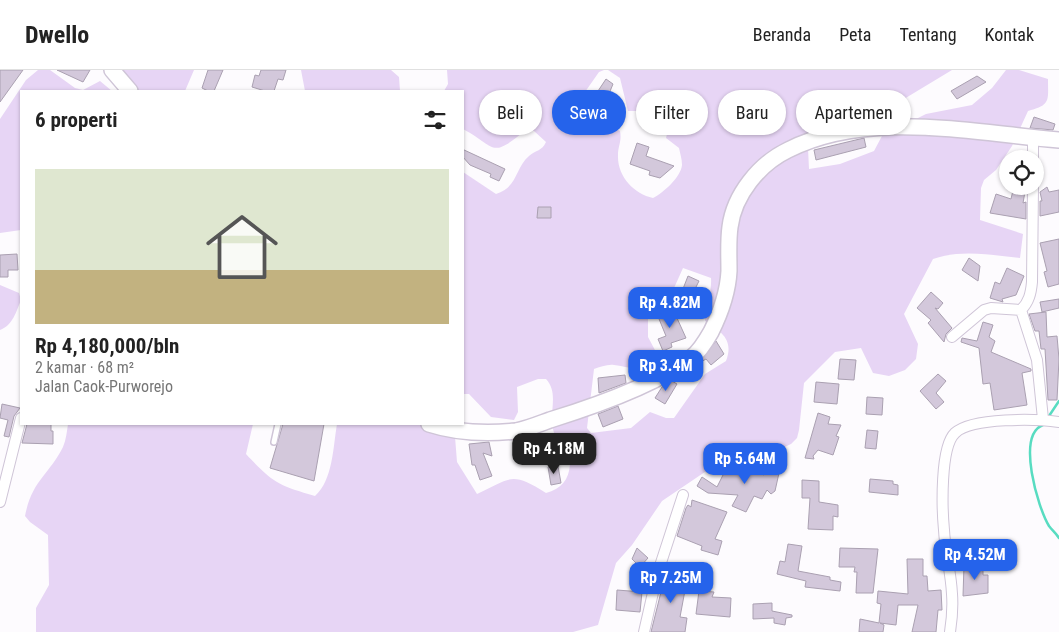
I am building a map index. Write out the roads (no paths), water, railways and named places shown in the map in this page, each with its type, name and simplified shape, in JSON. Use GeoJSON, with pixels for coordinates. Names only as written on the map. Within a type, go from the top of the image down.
{"type":"FeatureCollection","features":[{"type":"Feature","properties":{"kind":"street"},"geometry":{"type":"LineString","coordinates":[[112,70],[129,90]]}},
{"type":"Feature","properties":{"kind":"street"},"geometry":{"type":"LineString","coordinates":[[434,425],[475,433],[518,430],[587,409],[669,372],[693,357],[711,332],[722,304],[729,273],[730,227],[734,211],[756,173],[787,150],[822,137],[858,128],[896,125],[1033,138],[1058,138]]}},
{"type":"Feature","properties":{"kind":"street"},"geometry":{"type":"LineString","coordinates":[[1033,138],[1033,150]]}},
{"type":"Feature","properties":{"kind":"street"},"geometry":{"type":"LineString","coordinates":[[1021,310],[1031,295],[1032,195]]}},
{"type":"Feature","properties":{"kind":"street"},"geometry":{"type":"LineString","coordinates":[[952,337],[984,310],[991,308],[1021,310]]}},
{"type":"Feature","properties":{"kind":"street"},"geometry":{"type":"LineString","coordinates":[[950,632],[952,593],[943,506],[948,444],[954,434],[963,427],[977,422],[1050,420],[1037,360],[1021,310]]}},
{"type":"Feature","properties":{"kind":"street"},"geometry":{"type":"LineString","coordinates":[[0,502],[20,422]]}},
{"type":"Feature","properties":{"kind":"street"},"geometry":{"type":"LineString","coordinates":[[644,632],[657,575],[683,496]]}},
{"type":"Feature","properties":{"kind":"lane"},"geometry":{"type":"LineString","coordinates":[[274,442],[278,425]]}},
{"type":"Feature","properties":{"kind":"waterway"},"geometry":{"type":"LineString","coordinates":[[1047,419],[1059,401]]}},
{"type":"Feature","properties":{"kind":"waterway"},"geometry":{"type":"LineString","coordinates":[[1043,425],[1035,431],[1031,442],[1032,472],[1044,517],[1059,538]]}}]}
